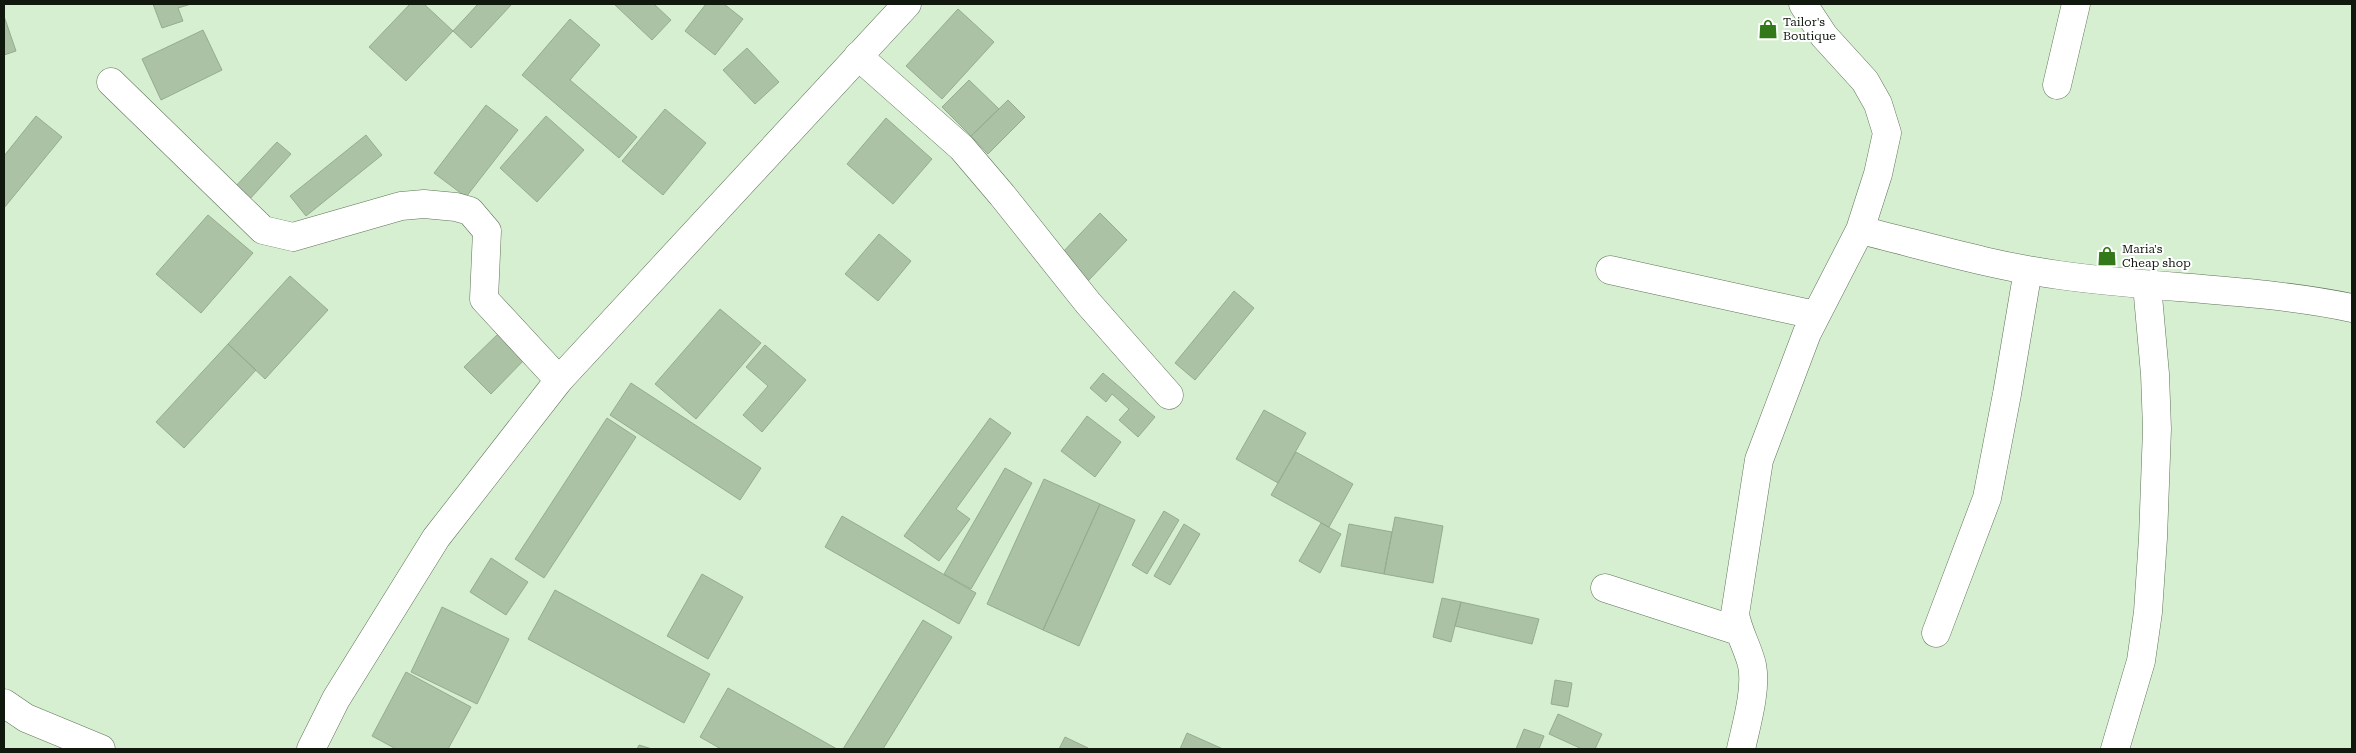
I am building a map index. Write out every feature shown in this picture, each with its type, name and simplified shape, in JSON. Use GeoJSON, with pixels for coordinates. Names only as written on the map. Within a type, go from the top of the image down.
{"type":"FeatureCollection","features":[{"type":"Feature","properties":{"kind":"street"},"geometry":{"type":"LineString","coordinates":[[311,749],[336,699],[436,538],[559,380],[907,4]]}},
{"type":"Feature","properties":{"kind":"street"},"geometry":{"type":"LineString","coordinates":[[1741,749],[1747,723],[1752,666],[1738,631],[1735,614],[1758,460],[1815,315],[1860,230],[1878,174],[1886,133],[1878,104],[1865,81],[1824,36],[1803,4]]}},
{"type":"Feature","properties":{"kind":"street"},"geometry":{"type":"LineString","coordinates":[[2057,86],[2076,4]]}},
{"type":"Feature","properties":{"kind":"street"},"geometry":{"type":"LineString","coordinates":[[858,56],[962,148],[1002,194],[1088,303],[1169,395]]}},
{"type":"Feature","properties":{"kind":"street"},"geometry":{"type":"LineString","coordinates":[[111,82],[263,230],[293,237],[401,206],[424,204],[456,207],[470,211],[487,231],[484,299],[559,380]]}},
{"type":"Feature","properties":{"kind":"street"},"geometry":{"type":"LineString","coordinates":[[1860,230],[2028,270],[2147,285],[2216,288],[2352,308]]}},
{"type":"Feature","properties":{"kind":"street"},"geometry":{"type":"LineString","coordinates":[[1610,270],[1815,315]]}},
{"type":"Feature","properties":{"kind":"street"},"geometry":{"type":"LineString","coordinates":[[1936,633],[1987,498],[2028,270]]}},
{"type":"Feature","properties":{"kind":"street"},"geometry":{"type":"LineString","coordinates":[[2115,749],[2141,661],[2152,566],[2157,429],[2155,374],[2147,285]]}},
{"type":"Feature","properties":{"kind":"street"},"geometry":{"type":"LineString","coordinates":[[1605,588],[1738,631]]}},
{"type":"Feature","properties":{"kind":"street"},"geometry":{"type":"LineString","coordinates":[[4,703],[26,718],[101,749]]}},
{"type":"Feature","properties":{"kind":"building"},"geometry":{"type":"Polygon","coordinates":[[[153,4],[191,4],[178,8],[183,21],[162,28],[153,4]]]}},
{"type":"Feature","properties":{"kind":"building"},"geometry":{"type":"Polygon","coordinates":[[[410,4],[424,4],[453,31],[406,81],[369,47],[410,4]]]}},
{"type":"Feature","properties":{"kind":"building"},"geometry":{"type":"Polygon","coordinates":[[[478,4],[512,4],[471,48],[453,31],[478,4]]]}},
{"type":"Feature","properties":{"kind":"building"},"geometry":{"type":"Polygon","coordinates":[[[614,4],[654,4],[671,20],[652,40],[614,4]]]}},
{"type":"Feature","properties":{"kind":"building"},"geometry":{"type":"Polygon","coordinates":[[[706,4],[724,4],[743,19],[715,55],[685,31],[706,4]]]}},
{"type":"Feature","properties":{"kind":"building"},"geometry":{"type":"Polygon","coordinates":[[[958,9],[994,42],[942,99],[906,66],[958,9]]]}},
{"type":"Feature","properties":{"kind":"building"},"geometry":{"type":"Polygon","coordinates":[[[4,16],[16,51],[4,55],[4,16]]]}},
{"type":"Feature","properties":{"kind":"building"},"geometry":{"type":"Polygon","coordinates":[[[570,19],[600,45],[570,80],[637,137],[619,158],[522,75],[570,19]]]}},
{"type":"Feature","properties":{"kind":"building"},"geometry":{"type":"Polygon","coordinates":[[[203,30],[222,70],[161,100],[142,59],[203,30]]]}},
{"type":"Feature","properties":{"kind":"building"},"geometry":{"type":"Polygon","coordinates":[[[747,48],[779,82],[755,104],[723,70],[747,48]]]}},
{"type":"Feature","properties":{"kind":"building"},"geometry":{"type":"Polygon","coordinates":[[[969,80],[999,109],[971,136],[942,107],[969,80]]]}},
{"type":"Feature","properties":{"kind":"building"},"geometry":{"type":"Polygon","coordinates":[[[1008,100],[1025,117],[988,154],[971,136],[1008,100]]]}},
{"type":"Feature","properties":{"kind":"building"},"geometry":{"type":"Polygon","coordinates":[[[486,105],[518,130],[466,197],[434,173],[486,105]]]}},
{"type":"Feature","properties":{"kind":"building"},"geometry":{"type":"Polygon","coordinates":[[[665,109],[706,143],[663,195],[622,161],[665,109]]]}},
{"type":"Feature","properties":{"kind":"building"},"geometry":{"type":"Polygon","coordinates":[[[36,116],[62,137],[4,208],[4,156],[36,116]]]}},
{"type":"Feature","properties":{"kind":"building"},"geometry":{"type":"Polygon","coordinates":[[[546,116],[584,150],[537,202],[500,168],[546,116]]]}},
{"type":"Feature","properties":{"kind":"building"},"geometry":{"type":"Polygon","coordinates":[[[886,118],[932,159],[893,204],[847,164],[886,118]]]}},
{"type":"Feature","properties":{"kind":"building"},"geometry":{"type":"Polygon","coordinates":[[[366,135],[382,155],[306,216],[290,196],[366,135]]]}},
{"type":"Feature","properties":{"kind":"building"},"geometry":{"type":"Polygon","coordinates":[[[277,142],[291,154],[248,201],[234,188],[277,142]]]}},
{"type":"Feature","properties":{"kind":"building"},"geometry":{"type":"Polygon","coordinates":[[[1100,213],[1127,240],[1088,281],[1061,254],[1100,213]]]}},
{"type":"Feature","properties":{"kind":"building"},"geometry":{"type":"Polygon","coordinates":[[[208,215],[253,253],[201,313],[156,274],[208,215]]]}},
{"type":"Feature","properties":{"kind":"building"},"geometry":{"type":"Polygon","coordinates":[[[879,234],[911,261],[878,301],[845,274],[879,234]]]}},
{"type":"Feature","properties":{"kind":"building"},"geometry":{"type":"Polygon","coordinates":[[[290,276],[328,310],[265,379],[228,344],[290,276]]]}},
{"type":"Feature","properties":{"kind":"building"},"geometry":{"type":"Polygon","coordinates":[[[1234,291],[1254,308],[1195,380],[1175,363],[1234,291]]]}},
{"type":"Feature","properties":{"kind":"building"},"geometry":{"type":"Polygon","coordinates":[[[720,309],[761,343],[696,419],[655,384],[720,309]]]}},
{"type":"Feature","properties":{"kind":"building"},"geometry":{"type":"Polygon","coordinates":[[[500,332],[526,358],[491,394],[464,367],[500,332]]]}},
{"type":"Feature","properties":{"kind":"building"},"geometry":{"type":"Polygon","coordinates":[[[228,344],[256,370],[184,448],[156,422],[228,344]]]}},
{"type":"Feature","properties":{"kind":"building"},"geometry":{"type":"Polygon","coordinates":[[[765,345],[806,380],[762,432],[743,415],[768,386],[746,367],[765,345]]]}},
{"type":"Feature","properties":{"kind":"building"},"geometry":{"type":"Polygon","coordinates":[[[1103,373],[1155,417],[1138,437],[1119,420],[1129,409],[1112,394],[1106,402],[1090,388],[1103,373]]]}},
{"type":"Feature","properties":{"kind":"building"},"geometry":{"type":"Polygon","coordinates":[[[631,383],[761,468],[740,500],[610,415],[631,383]]]}},
{"type":"Feature","properties":{"kind":"building"},"geometry":{"type":"Polygon","coordinates":[[[1264,410],[1306,433],[1278,483],[1236,459],[1264,410]]]}},
{"type":"Feature","properties":{"kind":"building"},"geometry":{"type":"Polygon","coordinates":[[[1087,416],[1121,442],[1095,477],[1061,451],[1087,416]]]}},
{"type":"Feature","properties":{"kind":"building"},"geometry":{"type":"Polygon","coordinates":[[[607,418],[636,437],[544,578],[515,559],[607,418]]]}},
{"type":"Feature","properties":{"kind":"building"},"geometry":{"type":"Polygon","coordinates":[[[990,418],[1011,433],[956,509],[970,519],[939,561],[904,536],[990,418]]]}},
{"type":"Feature","properties":{"kind":"building"},"geometry":{"type":"Polygon","coordinates":[[[1296,452],[1353,484],[1329,527],[1271,495],[1296,452]]]}},
{"type":"Feature","properties":{"kind":"building"},"geometry":{"type":"Polygon","coordinates":[[[1005,468],[1032,483],[971,589],[944,574],[1005,468]]]}},
{"type":"Feature","properties":{"kind":"building"},"geometry":{"type":"Polygon","coordinates":[[[1044,479],[1100,504],[1043,630],[987,604],[1044,479]]]}},
{"type":"Feature","properties":{"kind":"building"},"geometry":{"type":"Polygon","coordinates":[[[1100,504],[1135,520],[1079,646],[1043,630],[1100,504]]]}},
{"type":"Feature","properties":{"kind":"building"},"geometry":{"type":"Polygon","coordinates":[[[1164,511],[1179,520],[1147,574],[1132,565],[1164,511]]]}},
{"type":"Feature","properties":{"kind":"building"},"geometry":{"type":"Polygon","coordinates":[[[842,516],[976,593],[959,624],[825,547],[842,516]]]}},
{"type":"Feature","properties":{"kind":"building"},"geometry":{"type":"Polygon","coordinates":[[[1395,517],[1443,526],[1433,583],[1384,574],[1395,517]]]}},
{"type":"Feature","properties":{"kind":"building"},"geometry":{"type":"Polygon","coordinates":[[[1321,523],[1341,534],[1320,573],[1299,561],[1321,523]]]}},
{"type":"Feature","properties":{"kind":"building"},"geometry":{"type":"Polygon","coordinates":[[[1184,524],[1200,534],[1170,585],[1154,576],[1184,524]]]}},
{"type":"Feature","properties":{"kind":"building"},"geometry":{"type":"Polygon","coordinates":[[[1349,524],[1392,532],[1384,574],[1341,566],[1349,524]]]}},
{"type":"Feature","properties":{"kind":"building"},"geometry":{"type":"Polygon","coordinates":[[[491,558],[528,582],[506,615],[470,592],[491,558]]]}},
{"type":"Feature","properties":{"kind":"building"},"geometry":{"type":"Polygon","coordinates":[[[702,574],[743,597],[708,659],[667,636],[702,574]]]}},
{"type":"Feature","properties":{"kind":"building"},"geometry":{"type":"Polygon","coordinates":[[[555,590],[710,674],[684,723],[528,639],[555,590]]]}},
{"type":"Feature","properties":{"kind":"building"},"geometry":{"type":"Polygon","coordinates":[[[1442,598],[1461,602],[1451,642],[1433,637],[1442,598]]]}},
{"type":"Feature","properties":{"kind":"building"},"geometry":{"type":"Polygon","coordinates":[[[1461,602],[1539,619],[1532,644],[1455,626],[1461,602]]]}},
{"type":"Feature","properties":{"kind":"building"},"geometry":{"type":"Polygon","coordinates":[[[442,607],[509,639],[477,704],[411,672],[442,607]]]}},
{"type":"Feature","properties":{"kind":"building"},"geometry":{"type":"Polygon","coordinates":[[[923,620],[952,637],[883,749],[843,749],[923,620]]]}},
{"type":"Feature","properties":{"kind":"building"},"geometry":{"type":"Polygon","coordinates":[[[406,672],[471,707],[448,749],[396,749],[372,736],[406,672]]]}},
{"type":"Feature","properties":{"kind":"building"},"geometry":{"type":"Polygon","coordinates":[[[1555,680],[1572,683],[1568,707],[1551,704],[1555,680]]]}},
{"type":"Feature","properties":{"kind":"building"},"geometry":{"type":"Polygon","coordinates":[[[728,688],[837,749],[721,749],[700,737],[728,688]]]}},
{"type":"Feature","properties":{"kind":"building"},"geometry":{"type":"Polygon","coordinates":[[[1558,714],[1602,734],[1595,749],[1582,749],[1549,734],[1558,714]]]}},
{"type":"Feature","properties":{"kind":"building"},"geometry":{"type":"Polygon","coordinates":[[[1524,729],[1544,736],[1539,749],[1516,749],[1524,729]]]}},
{"type":"Feature","properties":{"kind":"building"},"geometry":{"type":"Polygon","coordinates":[[[1187,733],[1223,749],[1180,749],[1187,733]]]}},
{"type":"Feature","properties":{"kind":"building"},"geometry":{"type":"Polygon","coordinates":[[[1065,737],[1088,748],[1059,749],[1065,737]]]}},
{"type":"Feature","properties":{"kind":"building"},"geometry":{"type":"Polygon","coordinates":[[[639,745],[652,749],[637,749],[639,745]]]}},
{"type":"Feature","properties":{"kind":"place","name":"Tailor's Boutique"},"geometry":{"type":"Point","coordinates":[1768,29]}},
{"type":"Feature","properties":{"kind":"place","name":"Maria's Cheap shop"},"geometry":{"type":"Point","coordinates":[2107,256]}}]}
